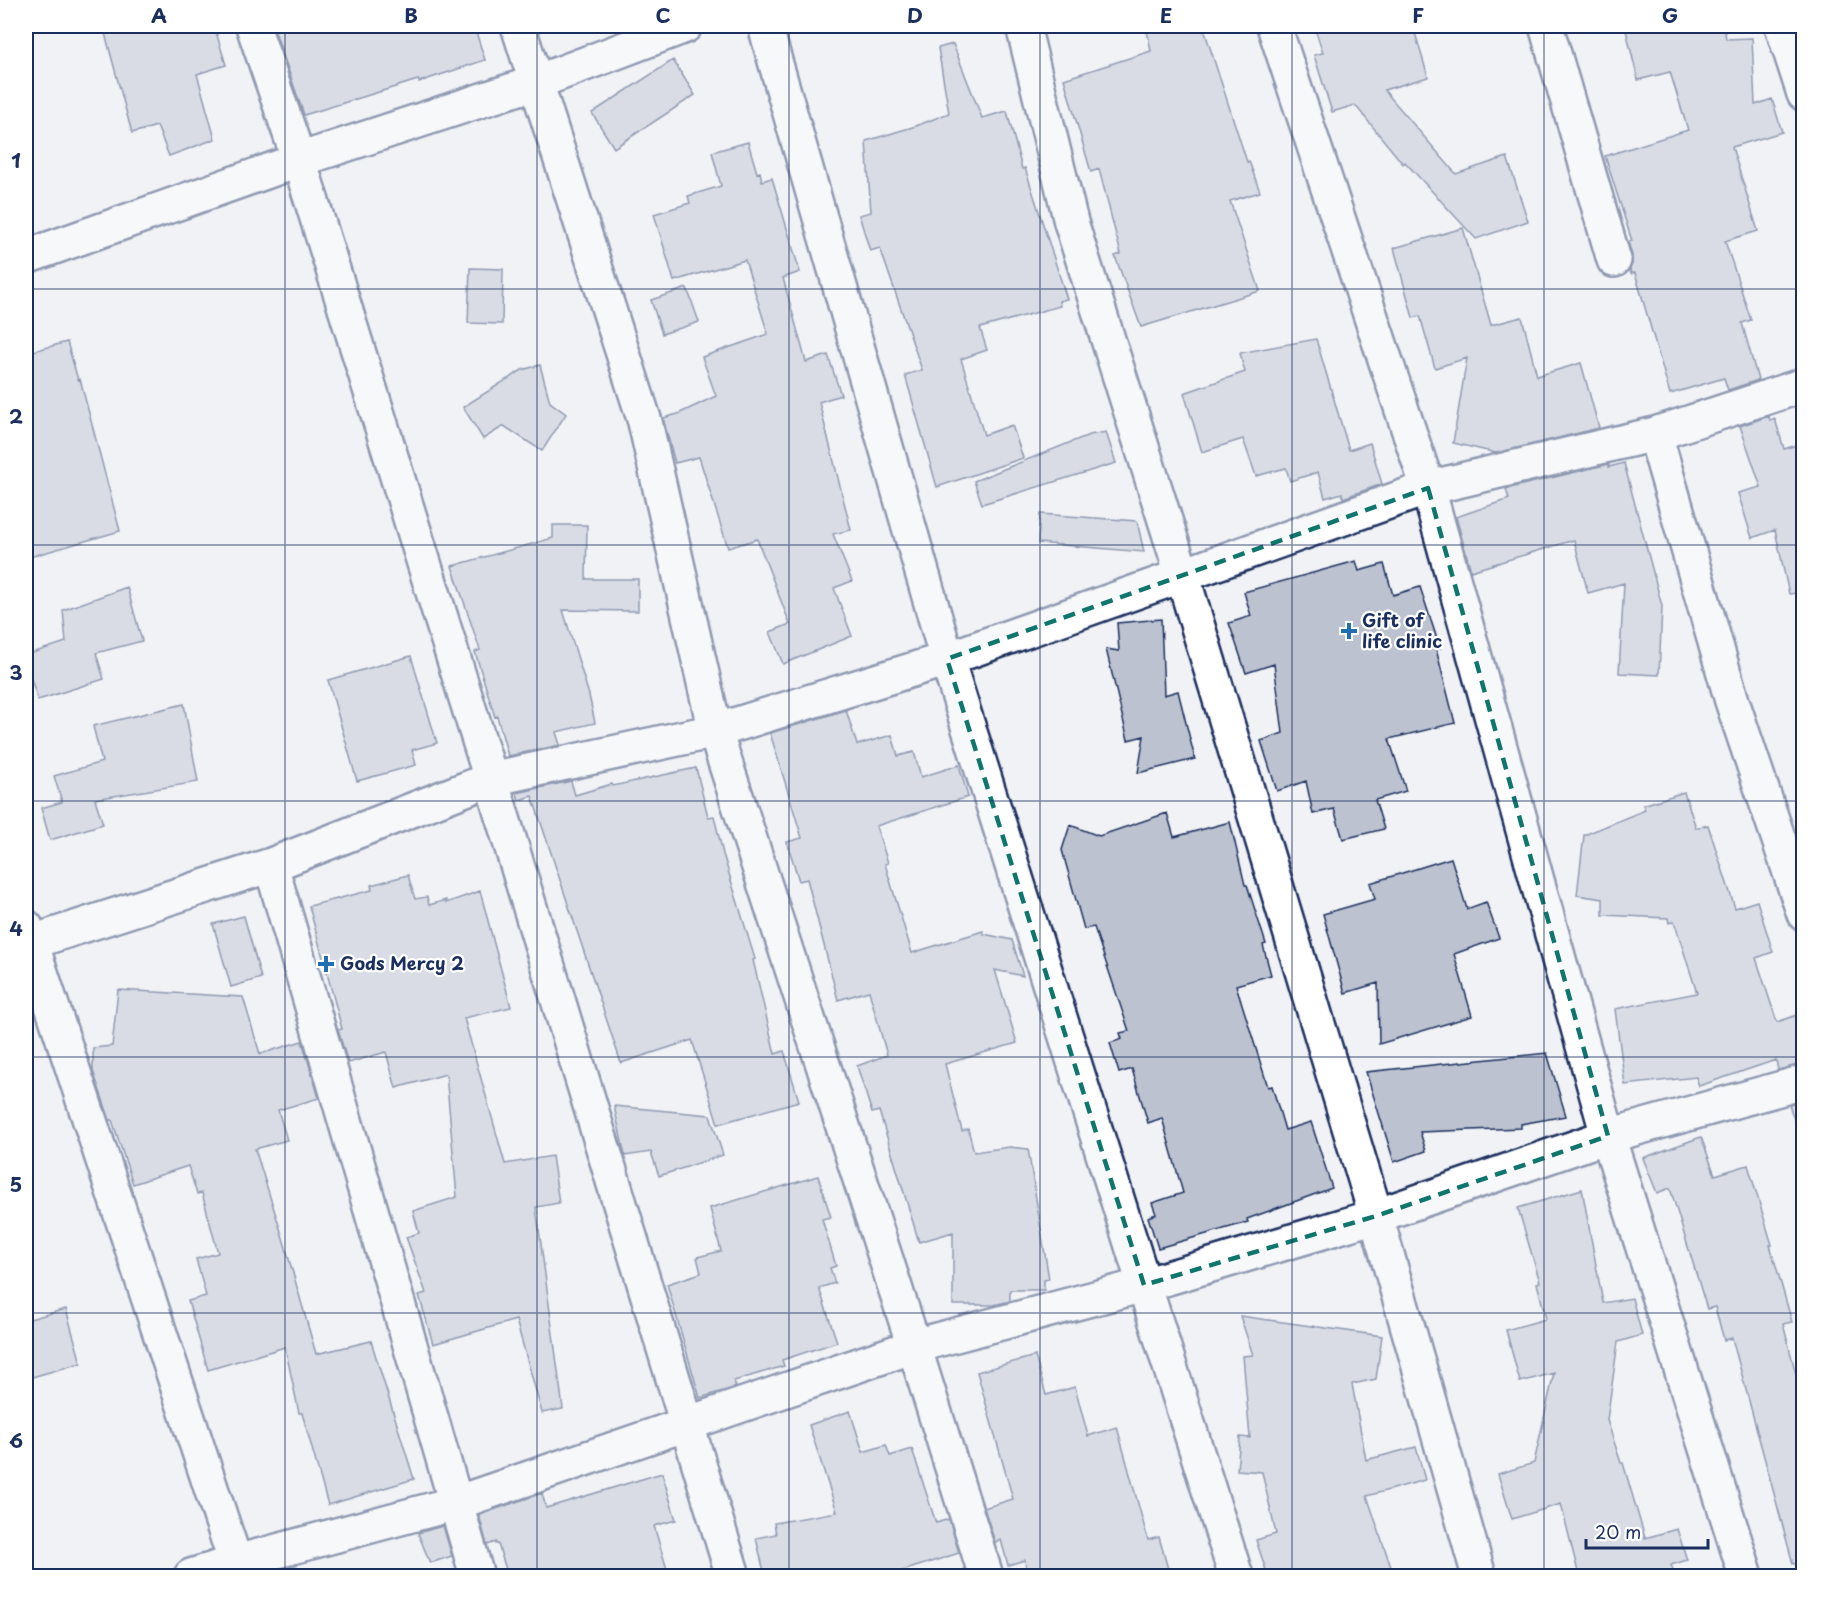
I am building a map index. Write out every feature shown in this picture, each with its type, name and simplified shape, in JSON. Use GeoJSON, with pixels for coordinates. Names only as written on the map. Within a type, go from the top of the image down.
{"type":"FeatureCollection","features":[{"type":"Feature","properties":{"kind":"street"},"geometry":{"type":"LineString","coordinates":[[253,26],[299,160],[491,778],[733,1576]]}},
{"type":"Feature","properties":{"kind":"street"},"geometry":{"type":"LineString","coordinates":[[518,26],[645,422],[715,731],[986,1576]]}},
{"type":"Feature","properties":{"kind":"street"},"geometry":{"type":"LineString","coordinates":[[26,257],[299,160],[537,82],[685,26]]}},
{"type":"Feature","properties":{"kind":"street"},"geometry":{"type":"LineString","coordinates":[[765,26],[947,659],[1236,1576]]}},
{"type":"Feature","properties":{"kind":"street"},"geometry":{"type":"LineString","coordinates":[[1023,26],[1071,222],[1182,574],[1376,1216],[1479,1576]]}},
{"type":"Feature","properties":{"kind":"street"},"geometry":{"type":"LineString","coordinates":[[1274,26],[1428,488],[1608,1136],[1746,1576]]}},
{"type":"Feature","properties":{"kind":"street"},"geometry":{"type":"LineString","coordinates":[[1546,26],[1614,260]]}},
{"type":"Feature","properties":{"kind":"street"},"geometry":{"type":"LineString","coordinates":[[1782,26],[1803,94]]}},
{"type":"Feature","properties":{"kind":"street"},"geometry":{"type":"LineString","coordinates":[[238,1569],[27,938],[271,865],[491,778],[715,731],[947,659],[1428,488],[1655,434],[1803,385]]}},
{"type":"Feature","properties":{"kind":"street"},"geometry":{"type":"LineString","coordinates":[[1655,434],[1732,701],[1803,914]]}},
{"type":"Feature","properties":{"kind":"street"},"geometry":{"type":"LineString","coordinates":[[271,865],[477,1576]]}},
{"type":"Feature","properties":{"kind":"street"},"geometry":{"type":"LineString","coordinates":[[191,1576],[238,1569],[456,1503],[914,1346],[1144,1285],[1376,1216],[1608,1136],[1803,1082]]}},
{"type":"Feature","properties":{"kind":"highlighted area"},"geometry":{"type":"Polygon","coordinates":[[[1428,488],[1608,1136],[1376,1216],[1144,1285],[947,659],[1428,488]]]}},
{"type":"Feature","properties":{"kind":"building"},"geometry":{"type":"Polygon","coordinates":[[[103,26],[208,26],[210,33],[216,32],[226,65],[197,74],[215,139],[169,156],[157,126],[132,133],[103,26]]]}},
{"type":"Feature","properties":{"kind":"building"},"geometry":{"type":"Polygon","coordinates":[[[273,26],[474,26],[485,60],[419,82],[418,80],[304,115],[273,26]]]}},
{"type":"Feature","properties":{"kind":"building"},"geometry":{"type":"Polygon","coordinates":[[[1146,26],[1203,26],[1247,162],[1249,161],[1260,192],[1230,201],[1260,291],[1141,327],[1115,256],[1121,254],[1099,169],[1091,172],[1064,79],[1151,51],[1146,26]]]}},
{"type":"Feature","properties":{"kind":"building"},"geometry":{"type":"Polygon","coordinates":[[[1314,26],[1413,26],[1428,77],[1384,90],[1456,174],[1507,157],[1528,221],[1476,239],[1405,162],[1403,164],[1355,105],[1332,112],[1314,55],[1323,53],[1314,26]]]}},
{"type":"Feature","properties":{"kind":"building"},"geometry":{"type":"Polygon","coordinates":[[[1625,26],[1724,26],[1726,39],[1752,38],[1755,105],[1772,99],[1782,132],[1732,147],[1758,231],[1725,241],[1751,320],[1742,323],[1758,380],[1728,390],[1724,378],[1670,394],[1635,273],[1631,274],[1632,255],[1628,242],[1632,241],[1605,156],[1688,130],[1670,72],[1638,80],[1625,26]]]}},
{"type":"Feature","properties":{"kind":"building"},"geometry":{"type":"Polygon","coordinates":[[[953,44],[982,118],[1007,111],[1022,169],[1025,168],[1067,299],[1059,301],[1060,306],[980,328],[987,350],[961,359],[984,435],[1012,425],[1023,458],[937,487],[905,375],[922,370],[880,248],[870,251],[859,215],[871,212],[866,141],[949,113],[938,48],[953,44]]]}},
{"type":"Feature","properties":{"kind":"building"},"geometry":{"type":"Polygon","coordinates":[[[673,60],[695,95],[614,148],[592,113],[673,60]]]}},
{"type":"Feature","properties":{"kind":"building"},"geometry":{"type":"Polygon","coordinates":[[[748,142],[757,173],[760,172],[762,181],[772,178],[800,272],[783,278],[806,362],[828,355],[841,395],[819,402],[851,530],[833,534],[852,581],[834,588],[852,636],[783,664],[770,632],[790,624],[757,539],[728,548],[699,457],[675,463],[663,418],[678,414],[716,396],[702,357],[768,334],[745,260],[674,281],[654,214],[690,203],[688,196],[721,186],[712,152],[748,142]]]}},
{"type":"Feature","properties":{"kind":"building"},"geometry":{"type":"Polygon","coordinates":[[[1463,228],[1491,325],[1522,317],[1537,376],[1581,363],[1599,428],[1496,453],[1453,443],[1467,358],[1435,368],[1420,316],[1413,318],[1394,248],[1463,228]]]}},
{"type":"Feature","properties":{"kind":"building"},"geometry":{"type":"Polygon","coordinates":[[[470,268],[503,269],[502,324],[468,323],[470,268]]]}},
{"type":"Feature","properties":{"kind":"building"},"geometry":{"type":"Polygon","coordinates":[[[687,288],[699,322],[662,334],[651,300],[687,288]]]}},
{"type":"Feature","properties":{"kind":"building"},"geometry":{"type":"Polygon","coordinates":[[[1316,339],[1349,450],[1370,443],[1382,484],[1343,498],[1342,493],[1325,498],[1318,472],[1290,481],[1286,468],[1256,476],[1243,439],[1202,452],[1184,393],[1245,372],[1240,353],[1316,339]]]}},
{"type":"Feature","properties":{"kind":"building"},"geometry":{"type":"Polygon","coordinates":[[[67,342],[78,380],[80,379],[120,531],[26,558],[26,353],[67,342]]]}},
{"type":"Feature","properties":{"kind":"building"},"geometry":{"type":"Polygon","coordinates":[[[540,365],[550,402],[566,414],[542,451],[504,426],[483,439],[463,407],[522,370],[540,365]]]}},
{"type":"Feature","properties":{"kind":"building"},"geometry":{"type":"Polygon","coordinates":[[[1769,416],[1770,421],[1775,419],[1784,449],[1803,443],[1803,592],[1789,594],[1775,530],[1752,538],[1738,493],[1761,487],[1740,426],[1769,416]]]}},
{"type":"Feature","properties":{"kind":"building"},"geometry":{"type":"Polygon","coordinates":[[[1106,432],[1116,463],[982,504],[974,481],[1089,435],[1106,432]]]}},
{"type":"Feature","properties":{"kind":"building"},"geometry":{"type":"Polygon","coordinates":[[[1624,463],[1662,606],[1659,675],[1619,673],[1624,583],[1588,593],[1574,540],[1471,571],[1456,517],[1509,499],[1506,489],[1609,464],[1609,467],[1624,463]]]}},
{"type":"Feature","properties":{"kind":"building"},"geometry":{"type":"Polygon","coordinates":[[[1040,514],[1137,521],[1144,552],[1038,543],[1040,514]]]}},
{"type":"Feature","properties":{"kind":"building"},"geometry":{"type":"Polygon","coordinates":[[[553,525],[587,525],[586,579],[638,579],[638,611],[563,610],[589,695],[595,723],[556,732],[560,745],[508,756],[475,652],[480,650],[452,566],[553,538],[553,525]]]}},
{"type":"Feature","properties":{"kind":"building"},"geometry":{"type":"Polygon","coordinates":[[[1356,561],[1359,571],[1384,564],[1393,595],[1420,587],[1440,648],[1436,649],[1455,723],[1389,739],[1406,791],[1375,800],[1384,829],[1343,839],[1334,809],[1313,814],[1306,781],[1277,791],[1261,741],[1283,733],[1274,664],[1246,673],[1229,623],[1251,616],[1244,592],[1356,561]]]}},
{"type":"Feature","properties":{"kind":"building"},"geometry":{"type":"Polygon","coordinates":[[[127,587],[142,641],[96,653],[104,679],[38,700],[26,664],[26,655],[66,642],[63,610],[127,587]]]}},
{"type":"Feature","properties":{"kind":"building"},"geometry":{"type":"Polygon","coordinates":[[[1161,619],[1164,695],[1178,691],[1195,759],[1138,773],[1144,736],[1128,740],[1106,649],[1119,651],[1117,623],[1161,619]]]}},
{"type":"Feature","properties":{"kind":"building"},"geometry":{"type":"Polygon","coordinates":[[[411,656],[437,743],[412,750],[416,765],[357,781],[328,680],[411,656]]]}},
{"type":"Feature","properties":{"kind":"building"},"geometry":{"type":"Polygon","coordinates":[[[184,704],[198,782],[95,799],[103,824],[50,840],[41,808],[62,802],[54,776],[102,762],[93,726],[184,704]]]}},
{"type":"Feature","properties":{"kind":"building"},"geometry":{"type":"Polygon","coordinates":[[[846,710],[857,745],[892,735],[898,756],[914,752],[921,777],[959,765],[968,797],[876,826],[912,953],[983,931],[984,934],[1012,940],[1023,976],[995,970],[1017,1043],[945,1064],[962,1131],[968,1129],[974,1152],[1010,1147],[1028,1149],[1049,1279],[1044,1280],[1044,1290],[1010,1290],[1010,1301],[994,1305],[953,1305],[953,1232],[919,1242],[879,1111],[872,1113],[857,1066],[887,1055],[869,991],[838,1000],[807,879],[799,881],[787,842],[802,838],[770,733],[846,710]]]}},
{"type":"Feature","properties":{"kind":"building"},"geometry":{"type":"Polygon","coordinates":[[[696,768],[708,817],[714,816],[723,854],[755,959],[753,960],[775,1054],[784,1051],[799,1101],[718,1124],[692,1040],[621,1063],[532,796],[519,800],[517,793],[571,781],[575,795],[612,784],[613,786],[696,768]]]}},
{"type":"Feature","properties":{"kind":"building"},"geometry":{"type":"Polygon","coordinates":[[[1684,792],[1696,828],[1708,825],[1735,908],[1757,901],[1773,952],[1756,958],[1777,1022],[1803,1013],[1803,1064],[1778,1070],[1776,1060],[1699,1086],[1696,1077],[1625,1085],[1615,1009],[1697,993],[1674,921],[1669,923],[1668,918],[1603,915],[1603,899],[1577,895],[1584,835],[1645,810],[1643,805],[1684,792]]]}},
{"type":"Feature","properties":{"kind":"building"},"geometry":{"type":"Polygon","coordinates":[[[1167,813],[1174,837],[1230,822],[1245,885],[1247,885],[1266,944],[1263,945],[1271,975],[1236,985],[1268,1087],[1272,1086],[1285,1130],[1311,1122],[1332,1188],[1247,1219],[1248,1222],[1158,1248],[1148,1217],[1156,1214],[1152,1203],[1183,1193],[1162,1118],[1148,1123],[1132,1069],[1119,1073],[1110,1043],[1122,1039],[1120,1033],[1129,1031],[1094,927],[1084,929],[1062,850],[1070,825],[1099,836],[1167,813]]]}},
{"type":"Feature","properties":{"kind":"building"},"geometry":{"type":"Polygon","coordinates":[[[1451,858],[1467,909],[1486,902],[1499,938],[1454,954],[1472,1016],[1379,1044],[1378,983],[1345,993],[1323,914],[1375,899],[1370,883],[1451,858]]]}},
{"type":"Feature","properties":{"kind":"building"},"geometry":{"type":"Polygon","coordinates":[[[408,875],[415,899],[427,897],[429,905],[446,900],[446,903],[480,891],[511,1007],[464,1018],[505,1164],[552,1156],[559,1203],[536,1207],[563,1409],[542,1413],[516,1320],[433,1344],[419,1295],[426,1293],[406,1237],[419,1233],[413,1211],[457,1197],[446,1074],[396,1088],[386,1052],[348,1063],[338,1030],[342,1029],[309,906],[372,890],[371,885],[408,875]]]}},
{"type":"Feature","properties":{"kind":"building"},"geometry":{"type":"Polygon","coordinates":[[[244,916],[261,978],[231,987],[213,924],[244,916]]]}},
{"type":"Feature","properties":{"kind":"building"},"geometry":{"type":"Polygon","coordinates":[[[118,990],[243,997],[260,1054],[302,1041],[319,1098],[278,1110],[287,1140],[255,1149],[316,1354],[371,1341],[414,1479],[328,1505],[302,1413],[299,1413],[285,1347],[208,1370],[188,1301],[206,1296],[196,1259],[218,1253],[202,1193],[197,1194],[188,1166],[133,1184],[93,1071],[93,1048],[112,1046],[118,990]]]}},
{"type":"Feature","properties":{"kind":"building"},"geometry":{"type":"Polygon","coordinates":[[[1547,1053],[1566,1116],[1521,1124],[1521,1128],[1420,1132],[1426,1151],[1394,1162],[1366,1072],[1547,1053]]]}},
{"type":"Feature","properties":{"kind":"building"},"geometry":{"type":"Polygon","coordinates":[[[1803,1102],[1803,1124],[1796,1125],[1789,1105],[1803,1102]]]}},
{"type":"Feature","properties":{"kind":"building"},"geometry":{"type":"Polygon","coordinates":[[[614,1106],[710,1115],[723,1155],[659,1176],[651,1152],[625,1156],[614,1106]]]}},
{"type":"Feature","properties":{"kind":"building"},"geometry":{"type":"Polygon","coordinates":[[[1701,1137],[1715,1175],[1748,1165],[1792,1322],[1783,1324],[1803,1401],[1803,1563],[1793,1564],[1732,1338],[1724,1340],[1715,1307],[1707,1309],[1670,1188],[1657,1193],[1643,1158],[1701,1137]]]}},
{"type":"Feature","properties":{"kind":"building"},"geometry":{"type":"Polygon","coordinates":[[[818,1176],[831,1217],[822,1219],[836,1266],[830,1268],[835,1283],[819,1288],[837,1342],[782,1360],[784,1366],[734,1381],[736,1387],[700,1398],[667,1284],[701,1273],[697,1257],[721,1251],[710,1208],[818,1176]]]}},
{"type":"Feature","properties":{"kind":"building"},"geometry":{"type":"Polygon","coordinates":[[[1582,1189],[1603,1303],[1632,1298],[1642,1335],[1618,1342],[1607,1420],[1621,1463],[1623,1463],[1645,1538],[1677,1529],[1687,1560],[1671,1565],[1675,1576],[1579,1576],[1561,1504],[1512,1519],[1498,1474],[1534,1463],[1554,1373],[1520,1382],[1506,1330],[1546,1319],[1537,1283],[1540,1282],[1518,1208],[1582,1189]]]}},
{"type":"Feature","properties":{"kind":"building"},"geometry":{"type":"Polygon","coordinates":[[[66,1309],[81,1363],[32,1377],[26,1358],[26,1320],[66,1309]]]}},
{"type":"Feature","properties":{"kind":"building"},"geometry":{"type":"Polygon","coordinates":[[[1240,1316],[1382,1336],[1376,1379],[1352,1384],[1366,1460],[1416,1447],[1425,1480],[1367,1496],[1394,1576],[1268,1576],[1256,1540],[1276,1534],[1262,1472],[1237,1470],[1240,1437],[1250,1438],[1243,1356],[1253,1355],[1240,1316]]]}},
{"type":"Feature","properties":{"kind":"building"},"geometry":{"type":"Polygon","coordinates":[[[1035,1356],[1046,1395],[1075,1387],[1088,1436],[1117,1427],[1148,1540],[1159,1537],[1170,1576],[1027,1576],[1025,1560],[1008,1565],[1001,1540],[995,1542],[984,1508],[1013,1499],[977,1372],[1035,1356]]]}},
{"type":"Feature","properties":{"kind":"building"},"geometry":{"type":"Polygon","coordinates":[[[850,1411],[863,1452],[886,1445],[890,1456],[912,1449],[936,1523],[949,1519],[959,1553],[887,1576],[765,1576],[756,1538],[776,1534],[774,1523],[837,1512],[809,1425],[850,1411]]]}},
{"type":"Feature","properties":{"kind":"building"},"geometry":{"type":"Polygon","coordinates":[[[662,1473],[676,1520],[654,1526],[669,1576],[508,1576],[498,1544],[496,1542],[487,1545],[479,1515],[542,1493],[546,1508],[662,1473]]]}},
{"type":"Feature","properties":{"kind":"building"},"geometry":{"type":"Polygon","coordinates":[[[443,1526],[452,1556],[430,1563],[418,1533],[443,1526]]]}},
{"type":"Feature","properties":{"kind":"place","name":"Gift of life clinic"},"geometry":{"type":"Point","coordinates":[1349,631]}},
{"type":"Feature","properties":{"kind":"place","name":"Gods Mercy 2"},"geometry":{"type":"Point","coordinates":[326,964]}}]}
